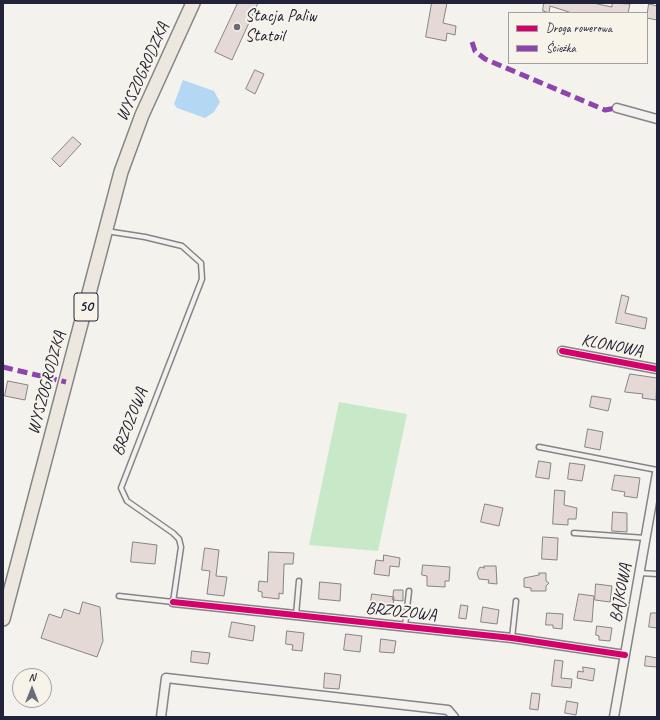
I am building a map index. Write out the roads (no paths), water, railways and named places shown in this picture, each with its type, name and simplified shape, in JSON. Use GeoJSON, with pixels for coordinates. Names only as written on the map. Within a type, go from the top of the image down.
{"type":"FeatureCollection","features":[{"type":"Feature","properties":{"kind":"main road","name":"WYSZOGRODZKA"},"geometry":{"type":"LineString","coordinates":[[3,620],[121,172],[142,115],[193,3]]}},
{"type":"Feature","properties":{"kind":"street"},"geometry":{"type":"LineString","coordinates":[[617,108],[657,119]]}},
{"type":"Feature","properties":{"kind":"street","name":"KLONOWA"},"geometry":{"type":"LineString","coordinates":[[562,351],[657,369]]}},
{"type":"Feature","properties":{"kind":"street","name":"BAJKOWA"},"geometry":{"type":"LineString","coordinates":[[614,717],[656,486],[657,473]]}},
{"type":"Feature","properties":{"kind":"street","name":"BRZOZOWA"},"geometry":{"type":"LineString","coordinates":[[173,602],[512,638],[625,655]]}},
{"type":"Feature","properties":{"kind":"street"},"geometry":{"type":"LineString","coordinates":[[161,717],[166,678],[448,710],[454,717]]}},
{"type":"Feature","properties":{"kind":"lane","name":"BRZOZOWA"},"geometry":{"type":"LineString","coordinates":[[105,231],[146,237],[182,246],[200,263],[202,279],[121,488],[127,501],[173,533],[179,539],[181,546],[173,602]]}},
{"type":"Feature","properties":{"kind":"lane"},"geometry":{"type":"LineString","coordinates":[[539,447],[657,470]]}},
{"type":"Feature","properties":{"kind":"lane"},"geometry":{"type":"LineString","coordinates":[[574,533],[646,538]]}},
{"type":"Feature","properties":{"kind":"lane"},"geometry":{"type":"LineString","coordinates":[[640,573],[657,574]]}},
{"type":"Feature","properties":{"kind":"lane"},"geometry":{"type":"LineString","coordinates":[[296,615],[299,581]]}},
{"type":"Feature","properties":{"kind":"lane"},"geometry":{"type":"LineString","coordinates":[[405,626],[409,591]]}},
{"type":"Feature","properties":{"kind":"lane"},"geometry":{"type":"LineString","coordinates":[[119,596],[173,602]]}},
{"type":"Feature","properties":{"kind":"lane"},"geometry":{"type":"LineString","coordinates":[[512,638],[516,601]]}},
{"type":"Feature","properties":{"kind":"water"},"geometry":{"type":"Polygon","coordinates":[[[183,80],[214,91],[220,102],[214,112],[205,118],[177,108],[174,104],[183,80]]]}},
{"type":"Feature","properties":{"kind":"place","name":"Stacja Paliw Statoil"},"geometry":{"type":"Point","coordinates":[237,27]}}]}
